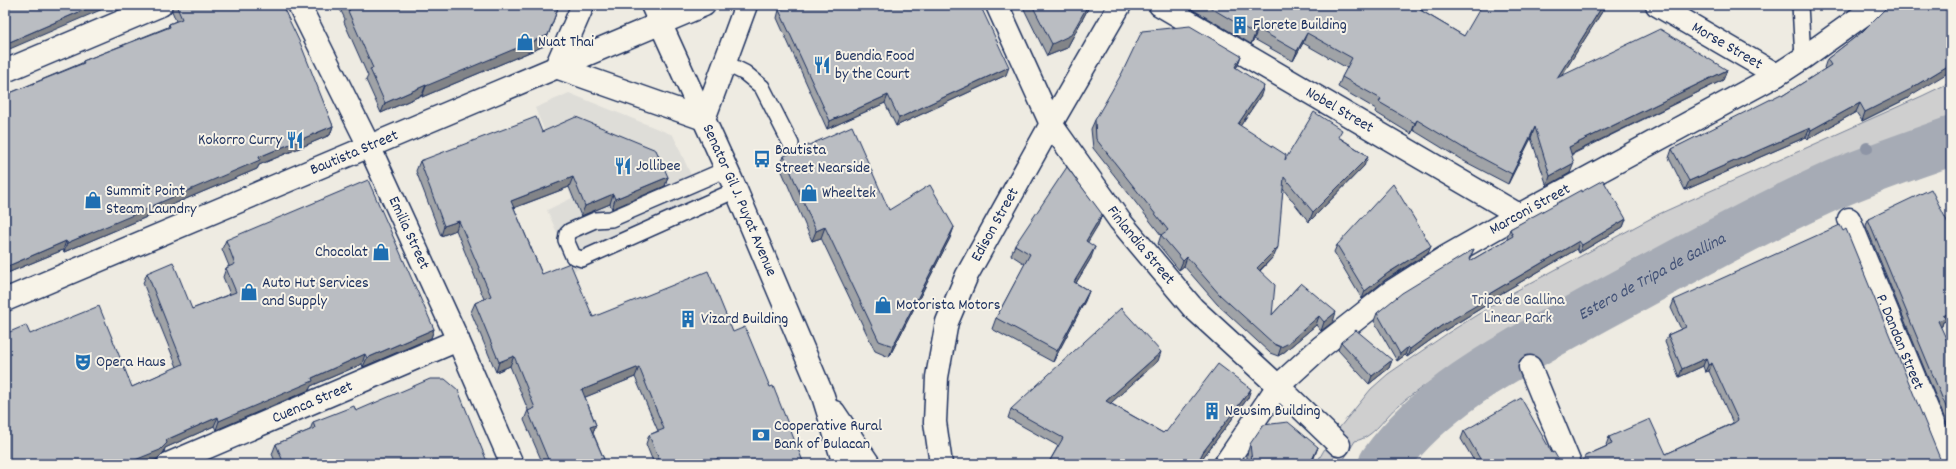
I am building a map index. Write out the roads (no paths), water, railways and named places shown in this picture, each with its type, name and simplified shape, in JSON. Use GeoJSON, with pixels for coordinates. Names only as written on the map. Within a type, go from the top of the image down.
{"type":"FeatureCollection","features":[{"type":"Feature","properties":{"kind":"street"},"geometry":{"type":"LineString","coordinates":[[5,71],[161,5]]}},
{"type":"Feature","properties":{"kind":"street","name":"Emilia Street"},"geometry":{"type":"LineString","coordinates":[[299,5],[369,146],[458,340],[512,464]]}},
{"type":"Feature","properties":{"kind":"street"},"geometry":{"type":"LineString","coordinates":[[584,5],[556,67],[704,119],[746,5]]}},
{"type":"Feature","properties":{"kind":"street","name":"Bautista Street"},"geometry":{"type":"LineString","coordinates":[[5,300],[556,67],[656,14],[704,5]]}},
{"type":"Feature","properties":{"kind":"street","name":"Finlandia Street"},"geometry":{"type":"LineString","coordinates":[[997,5],[1051,124],[1120,221],[1193,308],[1278,386],[1339,445]]}},
{"type":"Feature","properties":{"kind":"street","name":"Edison Street"},"geometry":{"type":"LineString","coordinates":[[941,464],[935,422],[937,377],[947,322],[967,275],[1051,124],[1120,5]]}},
{"type":"Feature","properties":{"kind":"street","name":"Nobel Street"},"geometry":{"type":"LineString","coordinates":[[1160,5],[1520,215]]}},
{"type":"Feature","properties":{"kind":"street","name":"Morse Street"},"geometry":{"type":"LineString","coordinates":[[1657,5],[1777,75]]}},
{"type":"Feature","properties":{"kind":"street","name":"Marconi Street"},"geometry":{"type":"LineString","coordinates":[[1225,464],[1278,386],[1321,347],[1392,291],[1447,256],[1520,215],[1777,75],[1877,5]]}},
{"type":"Feature","properties":{"kind":"street","name":"Senator Gil J. Puyat Avenue"},"geometry":{"type":"LineString","coordinates":[[656,14],[736,190],[823,396],[844,464]]}},
{"type":"Feature","properties":{"kind":"street","name":"P. Dandan Street"},"geometry":{"type":"LineString","coordinates":[[1849,219],[1950,464]]}},
{"type":"Feature","properties":{"kind":"street","name":"Cuenca Street"},"geometry":{"type":"LineString","coordinates":[[168,464],[458,340]]}},
{"type":"Feature","properties":{"kind":"street"},"geometry":{"type":"LineString","coordinates":[[1530,366],[1570,464]]}},
{"type":"Feature","properties":{"kind":"street","name":"Senator Gil J. Puyat Avenue"},"geometry":{"type":"LineString","coordinates":[[823,396],[870,464]]}},
{"type":"Feature","properties":{"kind":"lane"},"geometry":{"type":"LineString","coordinates":[[1800,5],[1803,58]]}},
{"type":"Feature","properties":{"kind":"lane"},"geometry":{"type":"LineString","coordinates":[[725,63],[745,73],[762,87],[791,144]]}},
{"type":"Feature","properties":{"kind":"lane"},"geometry":{"type":"LineString","coordinates":[[726,169],[611,219],[595,220],[570,231],[567,234],[566,240],[573,256],[582,259],[736,190]]}},
{"type":"Feature","properties":{"kind":"waterway","name":"Estero de Tripa de Gallina"},"geometry":{"type":"LineString","coordinates":[[1383,464],[1404,438],[1428,415],[1453,394],[1509,357],[1715,244],[1805,198],[1864,172],[1951,141]]}},
{"type":"Feature","properties":{"kind":"place","name":"Florete Building"},"geometry":{"type":"Point","coordinates":[1240,25]}},
{"type":"Feature","properties":{"kind":"place","name":"Nuat Thai"},"geometry":{"type":"Point","coordinates":[525,42]}},
{"type":"Feature","properties":{"kind":"place","name":"Buendia Food by the Court"},"geometry":{"type":"Point","coordinates":[822,65]}},
{"type":"Feature","properties":{"kind":"place","name":"Kokorro Curry"},"geometry":{"type":"Point","coordinates":[295,140]}},
{"type":"Feature","properties":{"kind":"place","name":"Bautista Street Nearside"},"geometry":{"type":"Point","coordinates":[762,159]}},
{"type":"Feature","properties":{"kind":"place","name":"Jollibee"},"geometry":{"type":"Point","coordinates":[623,166]}},
{"type":"Feature","properties":{"kind":"place","name":"Wheeltek"},"geometry":{"type":"Point","coordinates":[809,193]}},
{"type":"Feature","properties":{"kind":"place","name":"Summit Point Steam Laundry"},"geometry":{"type":"Point","coordinates":[93,200]}},
{"type":"Feature","properties":{"kind":"place","name":"Chocolat"},"geometry":{"type":"Point","coordinates":[381,252]}},
{"type":"Feature","properties":{"kind":"place","name":"Auto Hut Services and Supply"},"geometry":{"type":"Point","coordinates":[249,292]}},
{"type":"Feature","properties":{"kind":"place","name":"Motorista Motors"},"geometry":{"type":"Point","coordinates":[883,305]}},
{"type":"Feature","properties":{"kind":"place","name":"Vizard Building"},"geometry":{"type":"Point","coordinates":[688,319]}},
{"type":"Feature","properties":{"kind":"place","name":"Opera Haus"},"geometry":{"type":"Point","coordinates":[83,362]}},
{"type":"Feature","properties":{"kind":"place","name":"Newsim Building"},"geometry":{"type":"Point","coordinates":[1212,411]}},
{"type":"Feature","properties":{"kind":"place","name":"Cooperative Rural Bank of Bulacan"},"geometry":{"type":"Point","coordinates":[761,435]}},
{"type":"Feature","properties":{"kind":"park label","name":"Tripa de Gallina Linear Park"},"geometry":{"type":"Point","coordinates":[1518,309]}}]}
